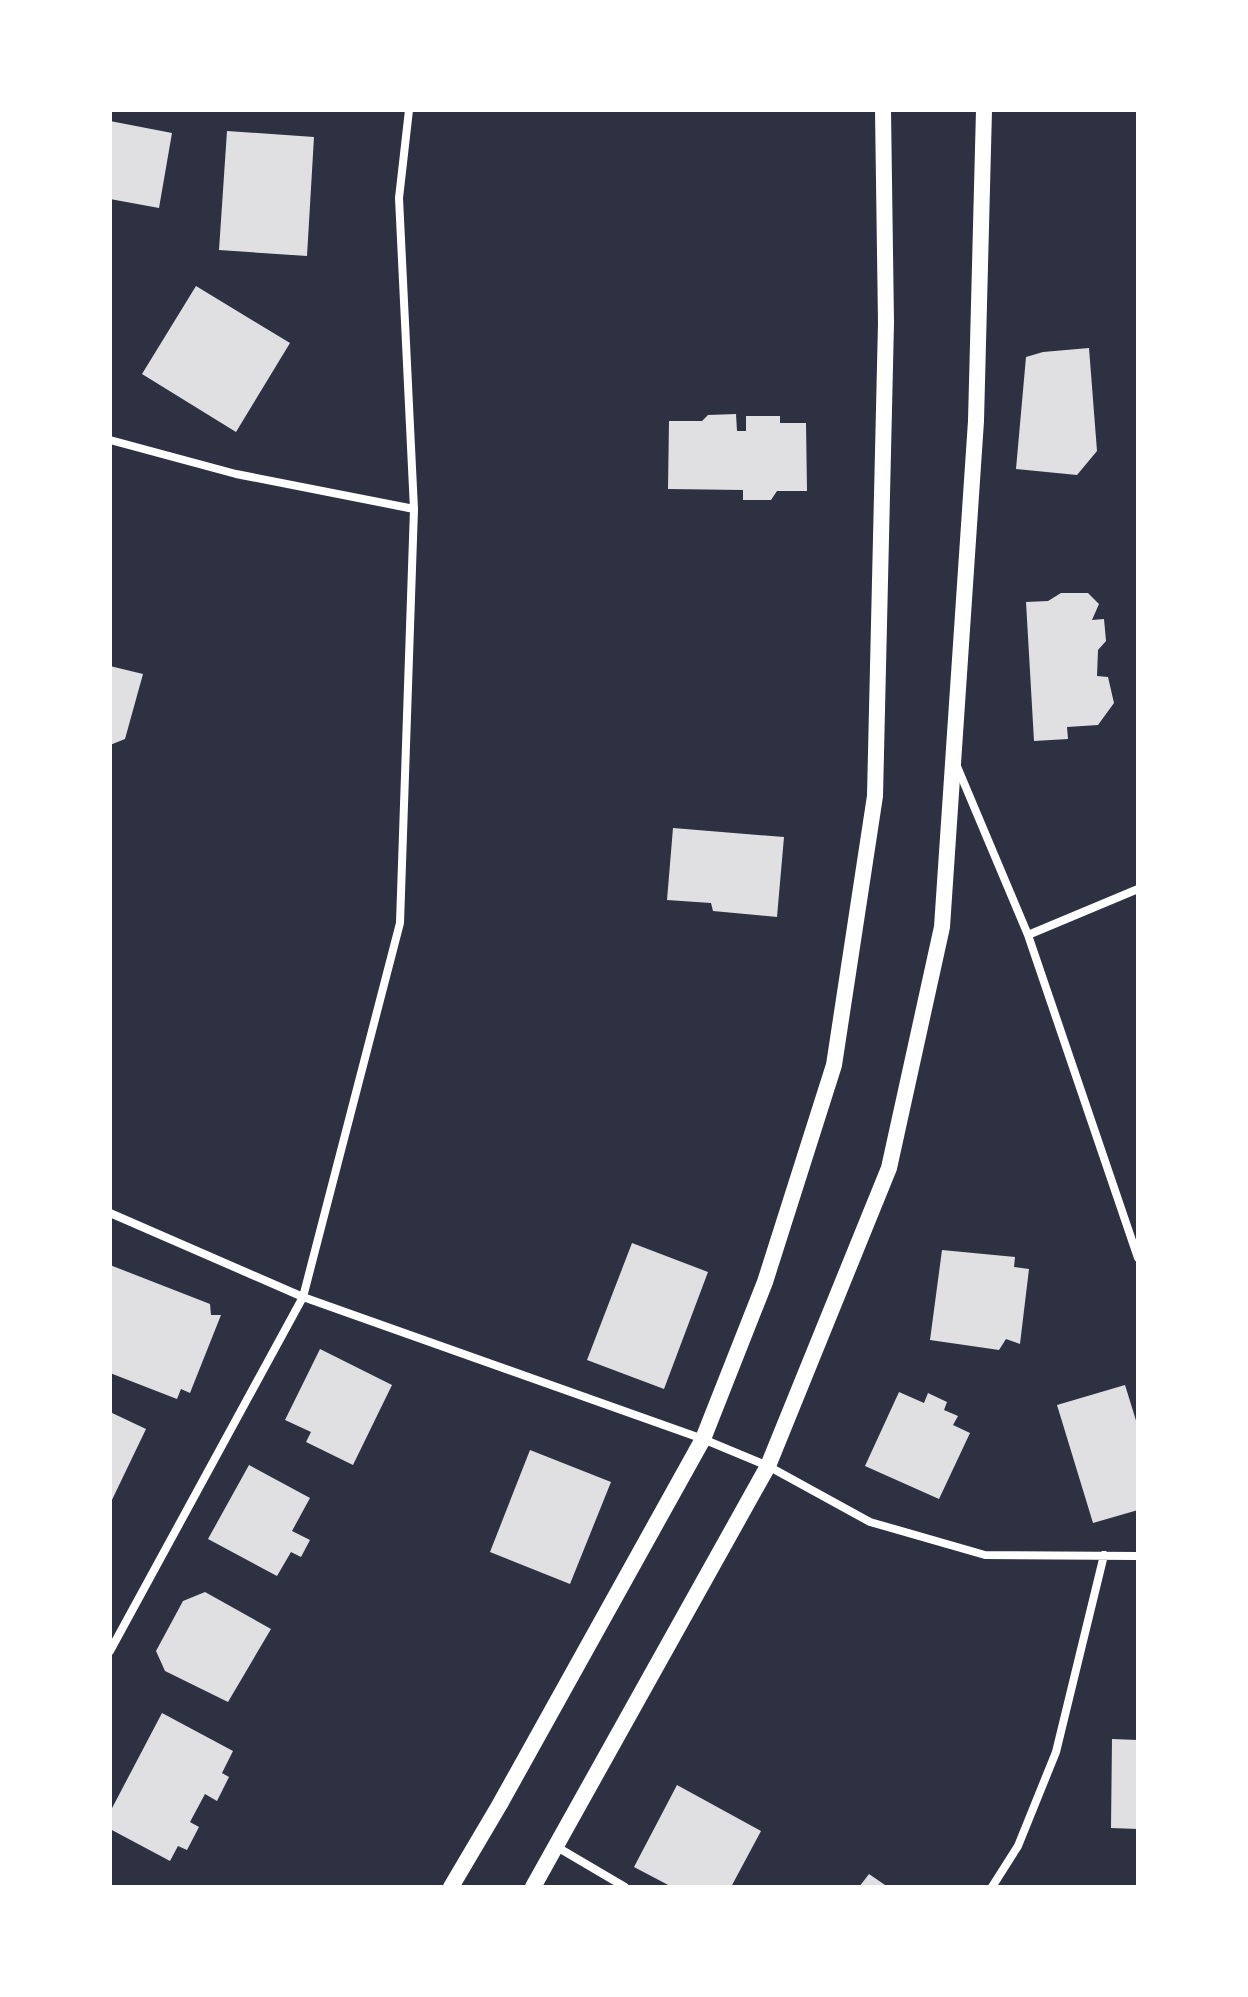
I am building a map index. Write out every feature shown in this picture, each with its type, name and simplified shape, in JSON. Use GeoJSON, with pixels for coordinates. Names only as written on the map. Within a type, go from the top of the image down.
{"type":"FeatureCollection","features":[{"type":"Feature","properties":{"kind":"main road"},"geometry":{"type":"LineString","coordinates":[[451,1887],[703,1439],[765,1282],[834,1065],[875,796],[886,323],[883,110]]}},
{"type":"Feature","properties":{"kind":"main road"},"geometry":{"type":"LineString","coordinates":[[533,1887],[768,1466],[889,1168],[942,927],[976,421],[984,110]]}},
{"type":"Feature","properties":{"kind":"street"},"geometry":{"type":"LineString","coordinates":[[110,1651],[303,1297],[400,923],[414,509],[399,198],[409,110]]}},
{"type":"Feature","properties":{"kind":"street"},"geometry":{"type":"LineString","coordinates":[[110,440],[236,474],[414,509]]}},
{"type":"Feature","properties":{"kind":"street"},"geometry":{"type":"LineString","coordinates":[[953,756],[1028,935],[1138,1258]]}},
{"type":"Feature","properties":{"kind":"street"},"geometry":{"type":"LineString","coordinates":[[1028,935],[1138,889]]}},
{"type":"Feature","properties":{"kind":"street"},"geometry":{"type":"LineString","coordinates":[[110,1213],[303,1297],[703,1439],[768,1466],[870,1522],[985,1555],[1138,1556]]}},
{"type":"Feature","properties":{"kind":"street"},"geometry":{"type":"LineString","coordinates":[[992,1887],[1018,1846],[1056,1752],[1104,1555]]}},
{"type":"Feature","properties":{"kind":"street"},"geometry":{"type":"LineString","coordinates":[[557,1847],[625,1887]]}},
{"type":"Feature","properties":{"kind":"building"},"geometry":{"type":"Polygon","coordinates":[[[110,121],[172,133],[159,208],[110,199],[110,121]]]}},
{"type":"Feature","properties":{"kind":"building"},"geometry":{"type":"Polygon","coordinates":[[[227,131],[314,137],[307,256],[219,250],[227,131]]]}},
{"type":"Feature","properties":{"kind":"building"},"geometry":{"type":"Polygon","coordinates":[[[196,286],[290,343],[236,432],[142,374],[196,286]]]}},
{"type":"Feature","properties":{"kind":"building"},"geometry":{"type":"Polygon","coordinates":[[[1089,348],[1097,451],[1077,475],[1016,469],[1026,357],[1043,352],[1089,348]]]}},
{"type":"Feature","properties":{"kind":"building"},"geometry":{"type":"Polygon","coordinates":[[[736,414],[737,431],[746,431],[746,416],[780,416],[780,423],[806,423],[807,491],[777,491],[771,500],[743,500],[743,490],[668,489],[669,421],[702,421],[708,415],[736,414]]]}},
{"type":"Feature","properties":{"kind":"building"},"geometry":{"type":"Polygon","coordinates":[[[1061,593],[1088,593],[1099,604],[1092,620],[1104,619],[1106,641],[1098,650],[1097,676],[1108,677],[1114,703],[1098,725],[1067,727],[1068,739],[1034,741],[1026,602],[1048,601],[1061,593]]]}},
{"type":"Feature","properties":{"kind":"building"},"geometry":{"type":"Polygon","coordinates":[[[110,666],[143,674],[125,739],[110,745],[110,666]]]}},
{"type":"Feature","properties":{"kind":"building"},"geometry":{"type":"Polygon","coordinates":[[[673,828],[784,837],[777,917],[713,911],[711,903],[667,900],[673,828]]]}},
{"type":"Feature","properties":{"kind":"building"},"geometry":{"type":"Polygon","coordinates":[[[632,1243],[708,1272],[664,1389],[587,1360],[632,1243]]]}},
{"type":"Feature","properties":{"kind":"building"},"geometry":{"type":"Polygon","coordinates":[[[942,1250],[1015,1257],[1014,1267],[1029,1269],[1020,1344],[1006,1339],[999,1350],[930,1340],[942,1250]]]}},
{"type":"Feature","properties":{"kind":"building"},"geometry":{"type":"Polygon","coordinates":[[[110,1265],[210,1304],[211,1315],[221,1315],[190,1393],[181,1389],[177,1399],[110,1373],[110,1265]]]}},
{"type":"Feature","properties":{"kind":"building"},"geometry":{"type":"Polygon","coordinates":[[[320,1349],[392,1385],[353,1465],[306,1442],[311,1432],[285,1420],[320,1349]]]}},
{"type":"Feature","properties":{"kind":"building"},"geometry":{"type":"Polygon","coordinates":[[[1125,1385],[1138,1427],[1138,1510],[1093,1523],[1057,1405],[1125,1385]]]}},
{"type":"Feature","properties":{"kind":"building"},"geometry":{"type":"Polygon","coordinates":[[[899,1392],[924,1403],[928,1393],[947,1402],[944,1410],[958,1416],[953,1425],[970,1433],[939,1499],[865,1466],[899,1392]]]}},
{"type":"Feature","properties":{"kind":"building"},"geometry":{"type":"Polygon","coordinates":[[[110,1412],[146,1429],[110,1504],[110,1412]]]}},
{"type":"Feature","properties":{"kind":"building"},"geometry":{"type":"Polygon","coordinates":[[[530,1450],[611,1482],[570,1584],[490,1552],[530,1450]]]}},
{"type":"Feature","properties":{"kind":"building"},"geometry":{"type":"Polygon","coordinates":[[[249,1465],[310,1498],[292,1531],[310,1540],[301,1557],[291,1552],[277,1576],[208,1539],[249,1465]]]}},
{"type":"Feature","properties":{"kind":"building"},"geometry":{"type":"Polygon","coordinates":[[[205,1592],[271,1629],[228,1702],[165,1671],[156,1651],[183,1601],[205,1592]]]}},
{"type":"Feature","properties":{"kind":"building"},"geometry":{"type":"Polygon","coordinates":[[[162,1713],[233,1751],[222,1773],[229,1777],[217,1801],[205,1794],[190,1822],[199,1827],[187,1850],[178,1846],[170,1861],[110,1829],[110,1812],[162,1713]]]}},
{"type":"Feature","properties":{"kind":"building"},"geometry":{"type":"Polygon","coordinates":[[[1112,1739],[1138,1740],[1138,1829],[1111,1828],[1112,1739]]]}},
{"type":"Feature","properties":{"kind":"building"},"geometry":{"type":"Polygon","coordinates":[[[677,1785],[761,1831],[731,1887],[672,1887],[634,1867],[677,1785]]]}},
{"type":"Feature","properties":{"kind":"building"},"geometry":{"type":"Polygon","coordinates":[[[869,1874],[888,1887],[859,1887],[869,1874]]]}}]}
